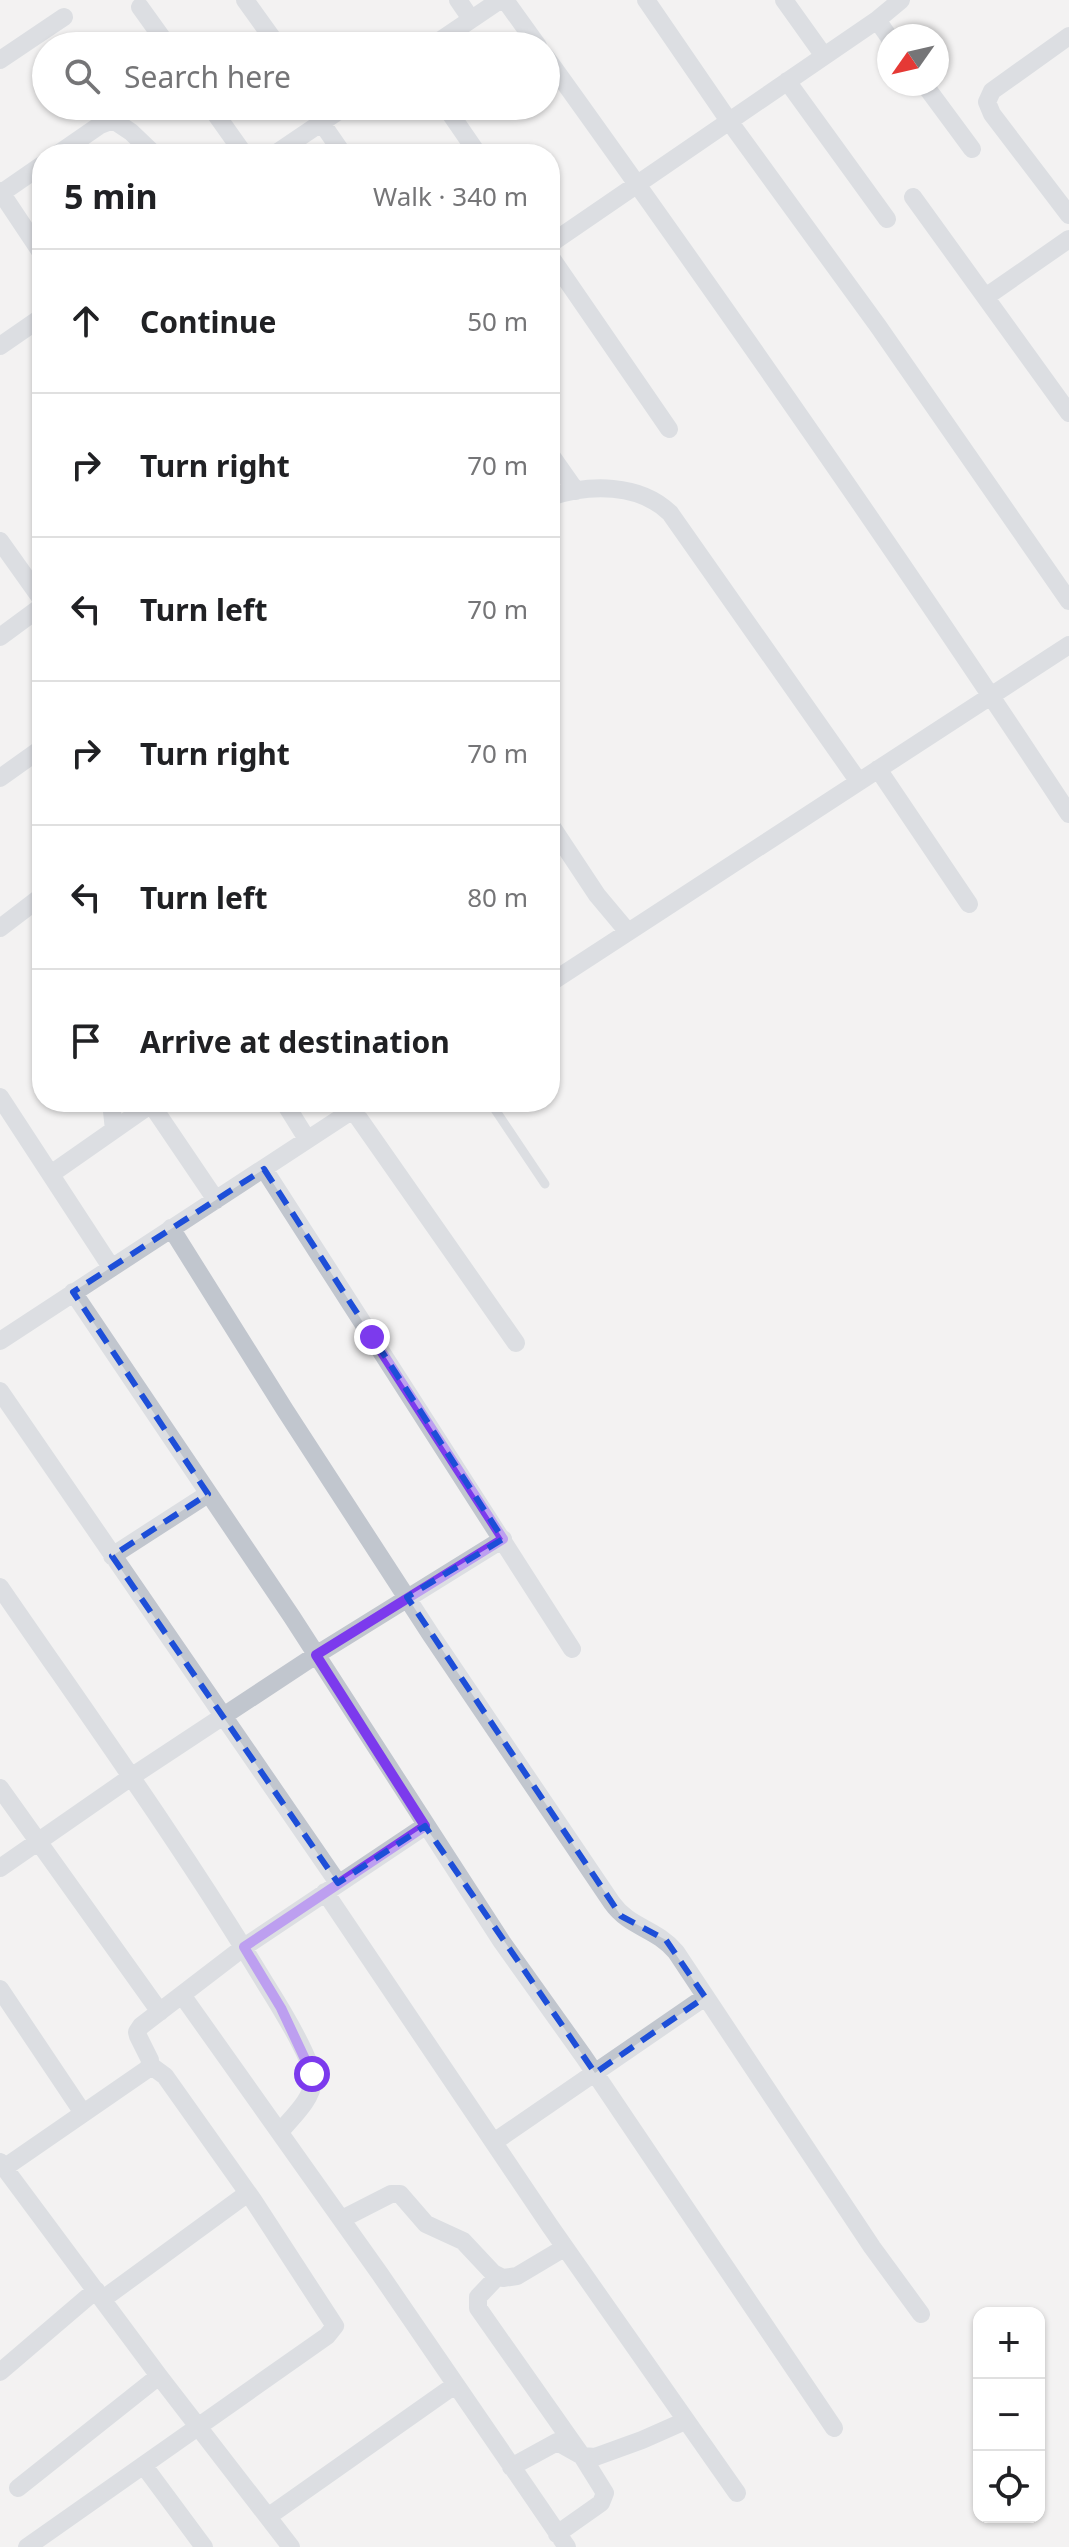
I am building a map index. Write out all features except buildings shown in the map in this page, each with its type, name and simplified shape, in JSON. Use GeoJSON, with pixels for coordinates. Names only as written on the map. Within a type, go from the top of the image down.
{"type":"FeatureCollection","features":[{"type":"Feature","properties":{"kind":"street"},"geometry":{"type":"LineString","coordinates":[[245,0],[268,32]]}},
{"type":"Feature","properties":{"kind":"street"},"geometry":{"type":"LineString","coordinates":[[458,0],[471,19]]}},
{"type":"Feature","properties":{"kind":"street"},"geometry":{"type":"LineString","coordinates":[[452,32],[502,0],[527,32]]}},
{"type":"Feature","properties":{"kind":"street"},"geometry":{"type":"LineString","coordinates":[[646,0],[1069,601]]}},
{"type":"Feature","properties":{"kind":"street"},"geometry":{"type":"LineString","coordinates":[[784,0],[824,56]]}},
{"type":"Feature","properties":{"kind":"street"},"geometry":{"type":"LineString","coordinates":[[560,237],[877,20],[901,0]]}},
{"type":"Feature","properties":{"kind":"street"},"geometry":{"type":"LineString","coordinates":[[140,7],[158,32]]}},
{"type":"Feature","properties":{"kind":"street"},"geometry":{"type":"LineString","coordinates":[[42,32],[64,17]]}},
{"type":"Feature","properties":{"kind":"street"},"geometry":{"type":"LineString","coordinates":[[877,20],[880,24]]}},
{"type":"Feature","properties":{"kind":"street"},"geometry":{"type":"LineString","coordinates":[[1069,36],[992,91],[987,102],[992,114],[1069,215]]}},
{"type":"Feature","properties":{"kind":"street"},"geometry":{"type":"LineString","coordinates":[[0,60],[32,38]]}},
{"type":"Feature","properties":{"kind":"street"},"geometry":{"type":"LineString","coordinates":[[560,76],[775,379],[1069,814]]}},
{"type":"Feature","properties":{"kind":"street"},"geometry":{"type":"LineString","coordinates":[[787,81],[887,219]]}},
{"type":"Feature","properties":{"kind":"street"},"geometry":{"type":"LineString","coordinates":[[933,96],[972,149]]}},
{"type":"Feature","properties":{"kind":"street"},"geometry":{"type":"LineString","coordinates":[[73,144],[113,120],[144,144]]}},
{"type":"Feature","properties":{"kind":"street"},"geometry":{"type":"LineString","coordinates":[[220,120],[237,144]]}},
{"type":"Feature","properties":{"kind":"street"},"geometry":{"type":"LineString","coordinates":[[286,144],[312,120]]}},
{"type":"Feature","properties":{"kind":"street"},"geometry":{"type":"LineString","coordinates":[[323,120],[337,144]]}},
{"type":"Feature","properties":{"kind":"street"},"geometry":{"type":"LineString","coordinates":[[455,120],[471,144]]}},
{"type":"Feature","properties":{"kind":"street"},"geometry":{"type":"LineString","coordinates":[[32,171],[0,192],[32,239]]}},
{"type":"Feature","properties":{"kind":"street"},"geometry":{"type":"LineString","coordinates":[[913,197],[1068,409]]}},
{"type":"Feature","properties":{"kind":"street"},"geometry":{"type":"LineString","coordinates":[[987,296],[1069,239]]}},
{"type":"Feature","properties":{"kind":"street"},"geometry":{"type":"LineString","coordinates":[[560,271],[669,429]]}},
{"type":"Feature","properties":{"kind":"street"},"geometry":{"type":"LineString","coordinates":[[0,346],[32,329]]}},
{"type":"Feature","properties":{"kind":"street"},"geometry":{"type":"LineString","coordinates":[[560,468],[576,491]]}},
{"type":"Feature","properties":{"kind":"street"},"geometry":{"type":"LineString","coordinates":[[560,495],[613,489],[644,495],[670,513],[859,782]]}},
{"type":"Feature","properties":{"kind":"street"},"geometry":{"type":"LineString","coordinates":[[0,541],[32,586]]}},
{"type":"Feature","properties":{"kind":"street"},"geometry":{"type":"LineString","coordinates":[[0,637],[32,613]]}},
{"type":"Feature","properties":{"kind":"street"},"geometry":{"type":"LineString","coordinates":[[560,976],[1069,645]]}},
{"type":"Feature","properties":{"kind":"street"},"geometry":{"type":"LineString","coordinates":[[0,778],[32,755]]}},
{"type":"Feature","properties":{"kind":"street"},"geometry":{"type":"LineString","coordinates":[[878,769],[969,904]]}},
{"type":"Feature","properties":{"kind":"street"},"geometry":{"type":"LineString","coordinates":[[560,839],[597,895],[628,932]]}},
{"type":"Feature","properties":{"kind":"street"},"geometry":{"type":"LineString","coordinates":[[0,928],[32,904]]}},
{"type":"Feature","properties":{"kind":"street"},"geometry":{"type":"LineString","coordinates":[[0,1097],[111,1267]]}},
{"type":"Feature","properties":{"kind":"street"},"geometry":{"type":"LineString","coordinates":[[112,1112],[114,1130]]}},
{"type":"Feature","properties":{"kind":"street"},"geometry":{"type":"LineString","coordinates":[[51,1174],[139,1112]]}},
{"type":"Feature","properties":{"kind":"street"},"geometry":{"type":"LineString","coordinates":[[158,1112],[216,1200]]}},
{"type":"Feature","properties":{"kind":"street"},"geometry":{"type":"LineString","coordinates":[[290,1112],[307,1139]]}},
{"type":"Feature","properties":{"kind":"street"},"geometry":{"type":"LineString","coordinates":[[0,1341],[350,1112]]}},
{"type":"Feature","properties":{"kind":"street"},"geometry":{"type":"LineString","coordinates":[[363,1112],[516,1343]]}},
{"type":"Feature","properties":{"kind":"street"},"geometry":{"type":"LineString","coordinates":[[264,1169],[572,1649]]}},
{"type":"Feature","properties":{"kind":"street"},"geometry":{"type":"LineString","coordinates":[[171,1228],[407,1597],[621,1916],[666,1940],[855,2223],[921,2314]]}},
{"type":"Feature","properties":{"kind":"street"},"geometry":{"type":"LineString","coordinates":[[73,1292],[316,1655],[502,1942],[595,2073],[834,2428]]}},
{"type":"Feature","properties":{"kind":"street"},"geometry":{"type":"LineString","coordinates":[[0,1391],[224,1717],[564,2248],[737,2493]]}},
{"type":"Feature","properties":{"kind":"street"},"geometry":{"type":"LineString","coordinates":[[112,1556],[208,1494]]}},
{"type":"Feature","properties":{"kind":"street"},"geometry":{"type":"LineString","coordinates":[[0,1868],[316,1655],[503,1539]]}},
{"type":"Feature","properties":{"kind":"street"},"geometry":{"type":"LineString","coordinates":[[0,1587],[131,1777],[281,2008],[312,2074],[313,2083],[305,2100],[280,2132]]}},
{"type":"Feature","properties":{"kind":"street"},"geometry":{"type":"LineString","coordinates":[[0,1788],[160,2012]]}},
{"type":"Feature","properties":{"kind":"street"},"geometry":{"type":"LineString","coordinates":[[27,2547],[334,2331],[335,2326],[248,2193],[165,2076],[150,2065],[137,2032],[244,1947],[425,1826]]}},
{"type":"Feature","properties":{"kind":"street"},"geometry":{"type":"LineString","coordinates":[[0,1989],[83,2113]]}},
{"type":"Feature","properties":{"kind":"street"},"geometry":{"type":"LineString","coordinates":[[182,1995],[342,2219],[562,2540],[605,2498],[604,2490],[478,2308],[478,2297],[498,2276]]}},
{"type":"Feature","properties":{"kind":"street"},"geometry":{"type":"LineString","coordinates":[[494,2142],[705,1997]]}},
{"type":"Feature","properties":{"kind":"street"},"geometry":{"type":"LineString","coordinates":[[150,2065],[134,2079],[2,2165],[291,2547]]}},
{"type":"Feature","properties":{"kind":"street"},"geometry":{"type":"LineString","coordinates":[[0,2197],[17,2185]]}},
{"type":"Feature","properties":{"kind":"street"},"geometry":{"type":"LineString","coordinates":[[0,2372],[99,2294],[248,2193]]}},
{"type":"Feature","properties":{"kind":"street"},"geometry":{"type":"LineString","coordinates":[[342,2219],[391,2194],[400,2194],[423,2221],[463,2241],[485,2266],[498,2276],[511,2279],[564,2248]]}},
{"type":"Feature","properties":{"kind":"street"},"geometry":{"type":"LineString","coordinates":[[18,2488],[159,2376]]}},
{"type":"Feature","properties":{"kind":"street"},"geometry":{"type":"LineString","coordinates":[[269,2516],[455,2385]]}},
{"type":"Feature","properties":{"kind":"street"},"geometry":{"type":"LineString","coordinates":[[511,2467],[557,2442],[582,2456],[606,2454],[685,2421]]}},
{"type":"Feature","properties":{"kind":"street"},"geometry":{"type":"LineString","coordinates":[[144,2466],[204,2547]]}},
{"type":"Feature","properties":{"kind":"lane"},"geometry":{"type":"LineString","coordinates":[[497,1112],[545,1184]]}},
{"type":"Feature","properties":{"kind":"highlighted area"},"geometry":{"type":"Polygon","coordinates":[[[264,1169],[503,1539],[407,1597],[621,1916],[666,1940],[705,1997],[595,2073],[425,1826],[338,1883],[112,1556],[208,1494],[73,1292],[264,1169]]]}},
{"type":"Feature","properties":{"kind":"route"},"geometry":{"type":"LineString","coordinates":[[312,2074],[281,2008],[244,1947],[425,1826],[316,1655],[503,1539],[372,1337]]}}]}
